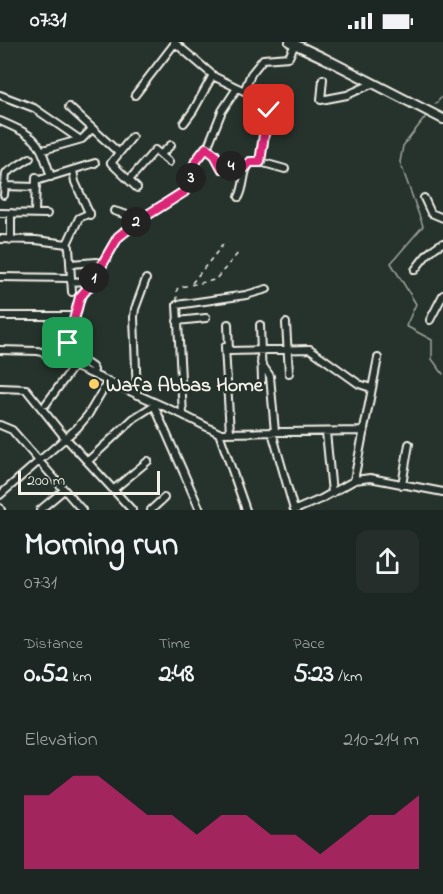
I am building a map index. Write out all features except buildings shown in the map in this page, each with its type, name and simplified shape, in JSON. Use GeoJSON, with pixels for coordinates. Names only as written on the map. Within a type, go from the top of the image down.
{"type":"FeatureCollection","features":[{"type":"Feature","properties":{"kind":"main road"},"geometry":{"type":"LineString","coordinates":[[297,43],[443,119]]}},
{"type":"Feature","properties":{"kind":"main road"},"geometry":{"type":"LineString","coordinates":[[297,43],[443,114]]}},
{"type":"Feature","properties":{"kind":"street"},"geometry":{"type":"LineString","coordinates":[[135,95],[174,43],[213,75],[245,91],[251,74],[263,59],[289,57],[297,43]]}},
{"type":"Feature","properties":{"kind":"street"},"geometry":{"type":"LineString","coordinates":[[184,123],[213,75]]}},
{"type":"Feature","properties":{"kind":"street"},"geometry":{"type":"LineString","coordinates":[[323,79],[321,100],[347,95],[374,83]]}},
{"type":"Feature","properties":{"kind":"street"},"geometry":{"type":"LineString","coordinates":[[93,374],[92,367],[67,350],[82,294],[91,284],[118,237],[187,189],[196,161],[206,148],[222,111],[237,88]]}},
{"type":"Feature","properties":{"kind":"street"},"geometry":{"type":"LineString","coordinates":[[1,97],[34,108],[79,140]]}},
{"type":"Feature","properties":{"kind":"street"},"geometry":{"type":"LineString","coordinates":[[69,107],[118,153]]}},
{"type":"Feature","properties":{"kind":"street"},"geometry":{"type":"LineString","coordinates":[[260,162],[269,110]]}},
{"type":"Feature","properties":{"kind":"street"},"geometry":{"type":"LineString","coordinates":[[0,121],[32,137],[43,150],[51,177]]}},
{"type":"Feature","properties":{"kind":"street"},"geometry":{"type":"LineString","coordinates":[[43,150],[79,140],[92,129]]}},
{"type":"Feature","properties":{"kind":"street"},"geometry":{"type":"LineString","coordinates":[[132,137],[111,163],[137,188]]}},
{"type":"Feature","properties":{"kind":"street"},"geometry":{"type":"LineString","coordinates":[[161,154],[171,145]]}},
{"type":"Feature","properties":{"kind":"street"},"geometry":{"type":"LineString","coordinates":[[206,148],[215,155],[222,168],[246,167]]}},
{"type":"Feature","properties":{"kind":"street"},"geometry":{"type":"LineString","coordinates":[[129,180],[155,150],[169,162]]}},
{"type":"Feature","properties":{"kind":"street"},"geometry":{"type":"LineString","coordinates":[[4,195],[6,173],[30,158]]}},
{"type":"Feature","properties":{"kind":"street"},"geometry":{"type":"LineString","coordinates":[[239,197],[246,167],[250,162],[260,162],[285,169]]}},
{"type":"Feature","properties":{"kind":"street"},"geometry":{"type":"LineString","coordinates":[[4,186],[36,182],[94,163]]}},
{"type":"Feature","properties":{"kind":"street"},"geometry":{"type":"LineString","coordinates":[[72,170],[90,214],[79,218],[67,244],[72,292]]}},
{"type":"Feature","properties":{"kind":"street"},"geometry":{"type":"LineString","coordinates":[[35,213],[36,182]]}},
{"type":"Feature","properties":{"kind":"street"},"geometry":{"type":"LineString","coordinates":[[424,198],[431,213],[443,218]]}},
{"type":"Feature","properties":{"kind":"street"},"geometry":{"type":"LineString","coordinates":[[114,211],[141,219]]}},
{"type":"Feature","properties":{"kind":"street"},"geometry":{"type":"LineString","coordinates":[[0,213],[47,214]]}},
{"type":"Feature","properties":{"kind":"street"},"geometry":{"type":"LineString","coordinates":[[11,213],[11,240]]}},
{"type":"Feature","properties":{"kind":"street"},"geometry":{"type":"LineString","coordinates":[[0,239],[67,244]]}},
{"type":"Feature","properties":{"kind":"street"},"geometry":{"type":"LineString","coordinates":[[415,270],[435,246],[443,243]]}},
{"type":"Feature","properties":{"kind":"street"},"geometry":{"type":"LineString","coordinates":[[70,264],[98,262]]}},
{"type":"Feature","properties":{"kind":"street"},"geometry":{"type":"LineString","coordinates":[[0,277],[87,281]]}},
{"type":"Feature","properties":{"kind":"street"},"geometry":{"type":"LineString","coordinates":[[137,395],[134,317],[146,279]]}},
{"type":"Feature","properties":{"kind":"street"},"geometry":{"type":"LineString","coordinates":[[183,415],[177,305],[246,295],[267,289]]}},
{"type":"Feature","properties":{"kind":"street"},"geometry":{"type":"LineString","coordinates":[[430,320],[443,295]]}},
{"type":"Feature","properties":{"kind":"street"},"geometry":{"type":"LineString","coordinates":[[0,316],[75,316]]}},
{"type":"Feature","properties":{"kind":"street"},"geometry":{"type":"LineString","coordinates":[[177,321],[206,318]]}},
{"type":"Feature","properties":{"kind":"street"},"geometry":{"type":"LineString","coordinates":[[286,323],[289,373]]}},
{"type":"Feature","properties":{"kind":"street"},"geometry":{"type":"LineString","coordinates":[[228,324],[230,433]]}},
{"type":"Feature","properties":{"kind":"street"},"geometry":{"type":"LineString","coordinates":[[260,325],[262,380]]}},
{"type":"Feature","properties":{"kind":"street"},"geometry":{"type":"LineString","coordinates":[[225,339],[227,354]]}},
{"type":"Feature","properties":{"kind":"street"},"geometry":{"type":"LineString","coordinates":[[227,354],[260,350],[310,349],[359,384],[371,388]]}},
{"type":"Feature","properties":{"kind":"street"},"geometry":{"type":"LineString","coordinates":[[0,351],[38,351],[219,433],[364,431]]}},
{"type":"Feature","properties":{"kind":"street"},"geometry":{"type":"LineString","coordinates":[[354,480],[378,358]]}},
{"type":"Feature","properties":{"kind":"street"},"geometry":{"type":"LineString","coordinates":[[261,363],[270,376],[274,432],[295,510],[354,480],[370,478],[443,492]]}},
{"type":"Feature","properties":{"kind":"street"},"geometry":{"type":"LineString","coordinates":[[45,404],[74,366]]}},
{"type":"Feature","properties":{"kind":"street"},"geometry":{"type":"LineString","coordinates":[[0,495],[88,415],[108,381]]}},
{"type":"Feature","properties":{"kind":"street"},"geometry":{"type":"LineString","coordinates":[[0,387],[26,389],[65,437],[132,510]]}},
{"type":"Feature","properties":{"kind":"street"},"geometry":{"type":"LineString","coordinates":[[88,461],[134,418],[155,404]]}},
{"type":"Feature","properties":{"kind":"street"},"geometry":{"type":"LineString","coordinates":[[155,404],[200,510]]}},
{"type":"Feature","properties":{"kind":"street"},"geometry":{"type":"LineString","coordinates":[[0,425],[12,430],[82,510]]}},
{"type":"Feature","properties":{"kind":"street"},"geometry":{"type":"LineString","coordinates":[[326,432],[332,493]]}},
{"type":"Feature","properties":{"kind":"street"},"geometry":{"type":"LineString","coordinates":[[219,433],[246,510]]}},
{"type":"Feature","properties":{"kind":"street"},"geometry":{"type":"LineString","coordinates":[[402,485],[409,444]]}},
{"type":"Feature","properties":{"kind":"street"},"geometry":{"type":"LineString","coordinates":[[114,490],[148,461]]}},
{"type":"Feature","properties":{"kind":"street"},"geometry":{"type":"LineString","coordinates":[[40,510],[64,490]]}},
{"type":"Feature","properties":{"kind":"street"},"geometry":{"type":"LineString","coordinates":[[151,510],[164,498]]}},
{"type":"Feature","properties":{"kind":"path"},"geometry":{"type":"LineString","coordinates":[[191,284],[225,242]]}},
{"type":"Feature","properties":{"kind":"path"},"geometry":{"type":"LineString","coordinates":[[177,305],[177,290],[180,287],[215,280],[240,251]]}},
{"type":"Feature","properties":{"kind":"waterway"},"geometry":{"type":"LineString","coordinates":[[435,104],[443,96]]}},
{"type":"Feature","properties":{"kind":"waterway"},"geometry":{"type":"LineString","coordinates":[[427,115],[403,146],[400,162],[423,226],[391,263],[416,304],[406,326],[432,340],[432,359],[443,374]]}},
{"type":"Feature","properties":{"kind":"place","name":"Wafa Abbas Home"},"geometry":{"type":"Point","coordinates":[94,384]}},
{"type":"Feature","properties":{"kind":"route"},"geometry":{"type":"LineString","coordinates":[[68,343],[80,297],[91,284],[118,237],[187,189],[196,161],[206,148],[215,155],[222,168],[246,167],[250,162],[260,162],[269,110]]}}]}
